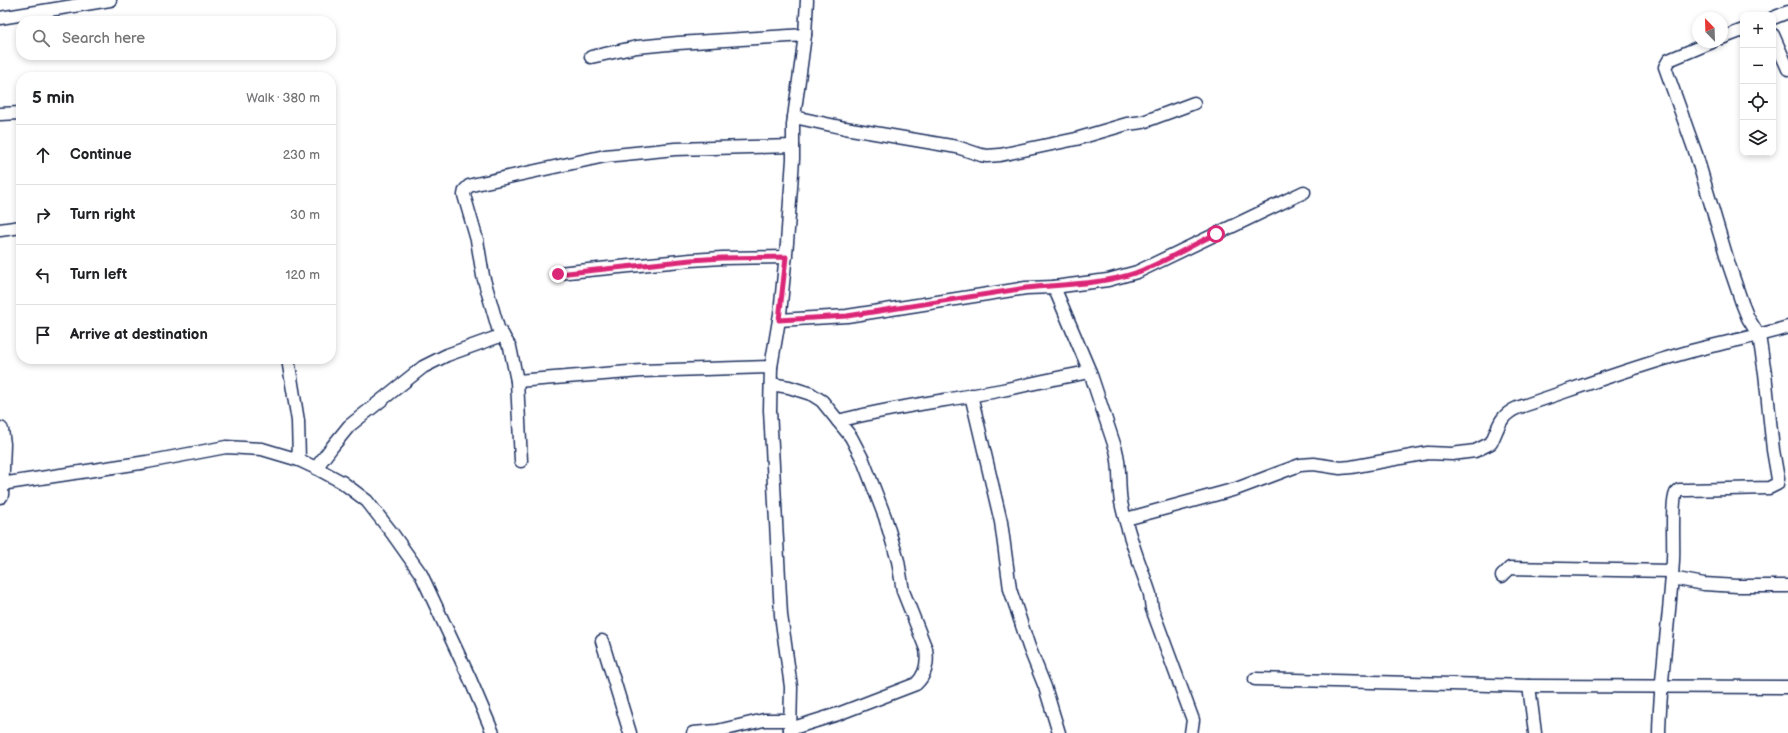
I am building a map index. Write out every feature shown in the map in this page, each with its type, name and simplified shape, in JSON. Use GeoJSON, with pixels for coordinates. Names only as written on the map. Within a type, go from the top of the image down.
{"type":"FeatureCollection","features":[{"type":"Feature","properties":{"kind":"street"},"geometry":{"type":"LineString","coordinates":[[0,18],[110,0]]}},
{"type":"Feature","properties":{"kind":"street"},"geometry":{"type":"LineString","coordinates":[[790,727],[791,687],[781,615],[770,410],[770,384],[786,257],[794,117],[807,0]]}},
{"type":"Feature","properties":{"kind":"street"},"geometry":{"type":"LineString","coordinates":[[1776,17],[1788,12]]}},
{"type":"Feature","properties":{"kind":"street"},"geometry":{"type":"LineString","coordinates":[[1728,36],[1740,31]]}},
{"type":"Feature","properties":{"kind":"street"},"geometry":{"type":"LineString","coordinates":[[591,57],[637,47],[678,42],[804,35]]}},
{"type":"Feature","properties":{"kind":"street"},"geometry":{"type":"LineString","coordinates":[[1776,42],[1788,69]]}},
{"type":"Feature","properties":{"kind":"street"},"geometry":{"type":"LineString","coordinates":[[1659,733],[1660,686],[1672,574],[1674,505],[1676,493],[1680,490],[1774,487],[1783,472],[1773,450],[1765,373],[1759,336],[1748,318],[1737,288],[1696,154],[1664,67],[1669,60],[1698,48]]}},
{"type":"Feature","properties":{"kind":"street"},"geometry":{"type":"LineString","coordinates":[[794,117],[845,128],[957,147],[981,156],[987,156],[1000,155],[1076,139],[1127,124],[1143,122],[1194,103]]}},
{"type":"Feature","properties":{"kind":"street"},"geometry":{"type":"LineString","coordinates":[[0,114],[16,113]]}},
{"type":"Feature","properties":{"kind":"street"},"geometry":{"type":"LineString","coordinates":[[522,461],[517,382],[510,347],[498,328],[479,261],[477,240],[464,195],[465,190],[469,186],[605,156],[676,149],[792,146]]}},
{"type":"Feature","properties":{"kind":"street"},"geometry":{"type":"LineString","coordinates":[[779,320],[847,316],[1026,288],[1054,287],[1108,280],[1137,272],[1304,192]]}},
{"type":"Feature","properties":{"kind":"street"},"geometry":{"type":"LineString","coordinates":[[0,230],[16,228]]}},
{"type":"Feature","properties":{"kind":"street"},"geometry":{"type":"LineString","coordinates":[[558,274],[706,259],[786,257]]}},
{"type":"Feature","properties":{"kind":"street"},"geometry":{"type":"LineString","coordinates":[[1054,287],[1090,372],[1119,463],[1120,495],[1126,519],[1150,594],[1152,609],[1193,720],[1191,733]]}},
{"type":"Feature","properties":{"kind":"street"},"geometry":{"type":"LineString","coordinates":[[1126,519],[1236,489],[1300,465],[1314,464],[1340,468],[1428,453],[1452,454],[1475,451],[1491,443],[1501,419],[1517,408],[1660,360],[1726,342],[1759,336],[1788,327]]}},
{"type":"Feature","properties":{"kind":"street"},"geometry":{"type":"LineString","coordinates":[[316,468],[349,426],[423,367],[463,348],[503,335]]}},
{"type":"Feature","properties":{"kind":"street"},"geometry":{"type":"LineString","coordinates":[[289,364],[298,421],[299,460]]}},
{"type":"Feature","properties":{"kind":"street"},"geometry":{"type":"LineString","coordinates":[[517,382],[641,371],[771,367]]}},
{"type":"Feature","properties":{"kind":"street"},"geometry":{"type":"LineString","coordinates":[[838,421],[899,406],[1028,385],[1056,377],[1090,372]]}},
{"type":"Feature","properties":{"kind":"street"},"geometry":{"type":"LineString","coordinates":[[693,733],[717,730],[764,720],[790,727],[838,714],[916,684],[921,679],[926,665],[926,649],[903,591],[898,561],[885,517],[858,450],[851,437],[822,401],[811,394],[789,387],[770,384]]}},
{"type":"Feature","properties":{"kind":"street"},"geometry":{"type":"LineString","coordinates":[[971,395],[1001,522],[1010,589],[1029,647],[1045,687],[1058,733]]}},
{"type":"Feature","properties":{"kind":"street"},"geometry":{"type":"LineString","coordinates":[[1,440],[0,490],[226,447],[262,448],[299,460],[342,482],[367,501],[421,574],[470,679],[493,733]]}},
{"type":"Feature","properties":{"kind":"street"},"geometry":{"type":"LineString","coordinates":[[1502,576],[1510,568],[1672,574],[1704,584],[1737,586],[1788,586]]}},
{"type":"Feature","properties":{"kind":"street"},"geometry":{"type":"LineString","coordinates":[[602,641],[630,733]]}},
{"type":"Feature","properties":{"kind":"street"},"geometry":{"type":"LineString","coordinates":[[1255,679],[1529,686],[1788,687]]}},
{"type":"Feature","properties":{"kind":"street"},"geometry":{"type":"LineString","coordinates":[[1529,686],[1535,733]]}},
{"type":"Feature","properties":{"kind":"route"},"geometry":{"type":"LineString","coordinates":[[558,274],[691,260],[786,257],[779,320],[818,319],[847,316],[1026,288],[1054,287],[1108,280],[1137,272],[1161,262],[1216,234]]}}]}
